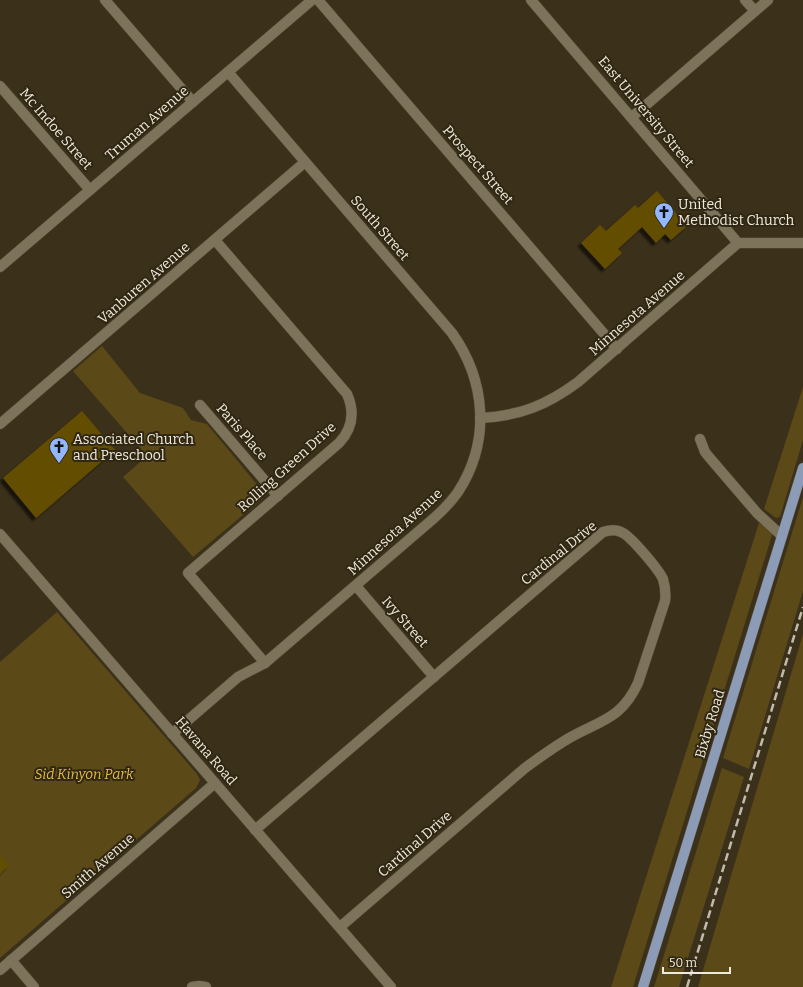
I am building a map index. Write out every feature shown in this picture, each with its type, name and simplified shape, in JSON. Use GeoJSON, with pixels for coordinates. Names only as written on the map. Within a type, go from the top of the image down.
{"type":"FeatureCollection","features":[{"type":"Feature","properties":{"kind":"main road","name":"Bixby Road"},"geometry":{"type":"LineString","coordinates":[[643,987],[803,468]]}},
{"type":"Feature","properties":{"kind":"street"},"geometry":{"type":"LineString","coordinates":[[105,0],[192,102]]}},
{"type":"Feature","properties":{"kind":"street","name":"Truman Avenue"},"geometry":{"type":"LineString","coordinates":[[0,267],[312,0]]}},
{"type":"Feature","properties":{"kind":"street","name":"Prospect Street"},"geometry":{"type":"LineString","coordinates":[[318,0],[617,349]]}},
{"type":"Feature","properties":{"kind":"street","name":"East University Street"},"geometry":{"type":"LineString","coordinates":[[531,0],[738,243]]}},
{"type":"Feature","properties":{"kind":"street"},"geometry":{"type":"LineString","coordinates":[[745,0],[755,11]]}},
{"type":"Feature","properties":{"kind":"street"},"geometry":{"type":"LineString","coordinates":[[632,117],[768,0]]}},
{"type":"Feature","properties":{"kind":"street","name":"South Street"},"geometry":{"type":"LineString","coordinates":[[228,72],[452,333],[460,344],[475,378],[479,396],[480,418]]}},
{"type":"Feature","properties":{"kind":"street","name":"Mc Indoe Street"},"geometry":{"type":"LineString","coordinates":[[0,86],[90,190]]}},
{"type":"Feature","properties":{"kind":"street","name":"Vanburen Avenue"},"geometry":{"type":"LineString","coordinates":[[0,424],[305,162]]}},
{"type":"Feature","properties":{"kind":"street","name":"Rolling Green Drive"},"geometry":{"type":"LineString","coordinates":[[215,240],[347,394],[353,411],[350,430],[345,438],[188,573],[265,663]]}},
{"type":"Feature","properties":{"kind":"street"},"geometry":{"type":"LineString","coordinates":[[738,243],[803,242]]}},
{"type":"Feature","properties":{"kind":"street","name":"Minnesota Avenue"},"geometry":{"type":"LineString","coordinates":[[172,734],[238,677],[265,663],[356,586],[446,506],[458,492],[474,459],[480,418],[511,415],[530,410],[562,394],[617,349],[738,243]]}},
{"type":"Feature","properties":{"kind":"street","name":"Paris Place"},"geometry":{"type":"LineString","coordinates":[[200,405],[278,496]]}},
{"type":"Feature","properties":{"kind":"street"},"geometry":{"type":"LineString","coordinates":[[700,439],[705,452],[709,457],[757,513],[782,536]]}},
{"type":"Feature","properties":{"kind":"street","name":"Cardinal Drive"},"geometry":{"type":"LineString","coordinates":[[255,830],[603,532],[609,530],[623,532],[658,570],[663,578],[665,587],[665,601],[638,683],[626,704],[607,720],[571,738],[525,768],[340,927]]}},
{"type":"Feature","properties":{"kind":"street","name":"Havana Road"},"geometry":{"type":"LineString","coordinates":[[0,534],[340,927],[390,987]]}},
{"type":"Feature","properties":{"kind":"street","name":"Ivy Street"},"geometry":{"type":"LineString","coordinates":[[356,586],[434,677]]}},
{"type":"Feature","properties":{"kind":"street","name":"Smith Avenue"},"geometry":{"type":"LineString","coordinates":[[0,970],[214,783]]}},
{"type":"Feature","properties":{"kind":"street"},"geometry":{"type":"LineString","coordinates":[[11,960],[34,987]]}},
{"type":"Feature","properties":{"kind":"street"},"geometry":{"type":"LineString","coordinates":[[192,987],[206,987]]}},
{"type":"Feature","properties":{"kind":"green space"},"geometry":{"type":"Polygon","coordinates":[[[102,346],[140,393],[183,408],[191,420],[207,424],[264,493],[262,499],[193,557],[123,477],[147,456],[73,371],[102,346]]]}},
{"type":"Feature","properties":{"kind":"green space"},"geometry":{"type":"Polygon","coordinates":[[[803,387],[803,440],[780,517],[776,518],[764,509],[803,387]]]}},
{"type":"Feature","properties":{"kind":"green space"},"geometry":{"type":"Polygon","coordinates":[[[803,497],[803,591],[749,769],[723,758],[803,497]]]}},
{"type":"Feature","properties":{"kind":"green space"},"geometry":{"type":"Polygon","coordinates":[[[759,523],[773,532],[633,987],[611,987],[759,523]]]}},
{"type":"Feature","properties":{"kind":"green space","name":"Sid Kinyon Park"},"geometry":{"type":"Polygon","coordinates":[[[57,612],[197,774],[200,780],[196,788],[0,958],[0,662],[57,612]]]}},
{"type":"Feature","properties":{"kind":"green space"},"geometry":{"type":"Polygon","coordinates":[[[803,634],[803,987],[698,987],[803,634]]]}},
{"type":"Feature","properties":{"kind":"green space"},"geometry":{"type":"Polygon","coordinates":[[[722,768],[744,777],[679,987],[654,987],[722,768]]]}},
{"type":"Feature","properties":{"kind":"building","name":"United Methodist Church"},"geometry":{"type":"Polygon","coordinates":[[[657,191],[687,226],[671,240],[665,234],[656,243],[642,227],[618,249],[622,253],[605,269],[581,243],[600,225],[606,231],[635,205],[638,208],[657,191]]]}},
{"type":"Feature","properties":{"kind":"building","name":"Associated Church and Preschool"},"geometry":{"type":"Polygon","coordinates":[[[82,411],[115,450],[36,518],[3,478],[82,411]]]}},
{"type":"Feature","properties":{"kind":"building"},"geometry":{"type":"Polygon","coordinates":[[[0,855],[9,865],[0,874],[0,855]]]}},
{"type":"Feature","properties":{"kind":"railway"},"geometry":{"type":"LineString","coordinates":[[687,987],[803,607]]}},
{"type":"Feature","properties":{"kind":"place","name":"United Methodist Church"},"geometry":{"type":"Point","coordinates":[664,229]}},
{"type":"Feature","properties":{"kind":"place","name":"Associated Church and Preschool"},"geometry":{"type":"Point","coordinates":[59,464]}}]}
